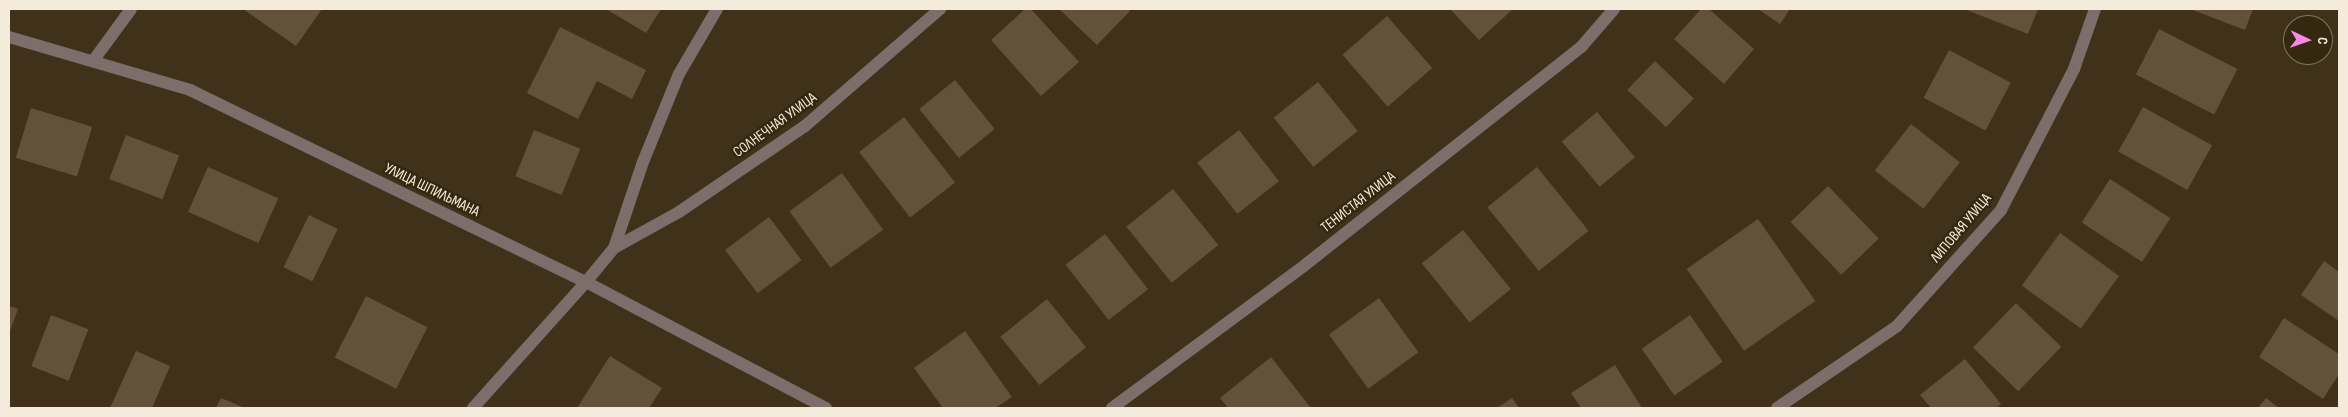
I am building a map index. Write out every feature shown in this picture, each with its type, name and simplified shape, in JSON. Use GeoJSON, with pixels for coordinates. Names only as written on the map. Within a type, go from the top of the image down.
{"type":"FeatureCollection","features":[{"type":"Feature","properties":{"kind":"street"},"geometry":{"type":"LineString","coordinates":[[93,61],[131,9]]}},
{"type":"Feature","properties":{"kind":"street","name":"СОЛНЕЧНАЯ УЛИЦА"},"geometry":{"type":"LineString","coordinates":[[473,408],[614,248],[643,162],[679,74],[717,9]]}},
{"type":"Feature","properties":{"kind":"street","name":"СОЛНЕЧНАЯ УЛИЦА"},"geometry":{"type":"LineString","coordinates":[[614,248],[679,212],[805,126],[940,9]]}},
{"type":"Feature","properties":{"kind":"street","name":"ТЕНИСТАЯ УЛИЦА"},"geometry":{"type":"LineString","coordinates":[[1112,408],[1305,265],[1582,46],[1614,9]]}},
{"type":"Feature","properties":{"kind":"street","name":"ЛИПОВАЯ УЛИЦА"},"geometry":{"type":"LineString","coordinates":[[1776,408],[1898,326],[2001,210],[2074,69],[2096,9]]}},
{"type":"Feature","properties":{"kind":"street","name":"УЛИЦА ШПИЛЬМАНА"},"geometry":{"type":"LineString","coordinates":[[9,37],[190,90],[586,282],[826,408]]}},
{"type":"Feature","properties":{"kind":"building"},"geometry":{"type":"Polygon","coordinates":[[[243,9],[322,9],[296,46],[243,9]]]}},
{"type":"Feature","properties":{"kind":"building"},"geometry":{"type":"Polygon","coordinates":[[[606,9],[661,9],[646,33],[606,9]]]}},
{"type":"Feature","properties":{"kind":"building"},"geometry":{"type":"Polygon","coordinates":[[[1025,9],[1031,9],[1079,62],[1041,96],[991,40],[1025,9]]]}},
{"type":"Feature","properties":{"kind":"building"},"geometry":{"type":"Polygon","coordinates":[[[1059,9],[1128,9],[1130,11],[1097,45],[1059,9]]]}},
{"type":"Feature","properties":{"kind":"building"},"geometry":{"type":"Polygon","coordinates":[[[1450,9],[1513,9],[1479,40],[1450,9]]]}},
{"type":"Feature","properties":{"kind":"building"},"geometry":{"type":"Polygon","coordinates":[[[1701,9],[1709,9],[1754,49],[1724,84],[1674,39],[1701,9]]]}},
{"type":"Feature","properties":{"kind":"building"},"geometry":{"type":"Polygon","coordinates":[[[1758,9],[1790,9],[1780,24],[1758,9]]]}},
{"type":"Feature","properties":{"kind":"building"},"geometry":{"type":"Polygon","coordinates":[[[1964,9],[2038,9],[2028,34],[1964,9]]]}},
{"type":"Feature","properties":{"kind":"building"},"geometry":{"type":"Polygon","coordinates":[[[2190,9],[2253,9],[2245,30],[2190,9]]]}},
{"type":"Feature","properties":{"kind":"building"},"geometry":{"type":"Polygon","coordinates":[[[1387,16],[1432,68],[1388,107],[1342,55],[1387,16]]]}},
{"type":"Feature","properties":{"kind":"building"},"geometry":{"type":"Polygon","coordinates":[[[560,27],[646,70],[632,99],[597,81],[578,119],[527,93],[560,27]]]}},
{"type":"Feature","properties":{"kind":"building"},"geometry":{"type":"Polygon","coordinates":[[[2159,29],[2237,69],[2214,114],[2136,74],[2159,29]]]}},
{"type":"Feature","properties":{"kind":"building"},"geometry":{"type":"Polygon","coordinates":[[[1949,50],[2011,83],[1985,131],[1924,98],[1949,50]]]}},
{"type":"Feature","properties":{"kind":"building"},"geometry":{"type":"Polygon","coordinates":[[[1655,61],[1694,99],[1666,127],[1627,90],[1655,61]]]}},
{"type":"Feature","properties":{"kind":"building"},"geometry":{"type":"Polygon","coordinates":[[[955,80],[995,129],[959,158],[919,109],[955,80]]]}},
{"type":"Feature","properties":{"kind":"building"},"geometry":{"type":"Polygon","coordinates":[[[1318,82],[1358,131],[1313,167],[1274,118],[1318,82]]]}},
{"type":"Feature","properties":{"kind":"building"},"geometry":{"type":"Polygon","coordinates":[[[2143,107],[2212,145],[2187,190],[2118,152],[2143,107]]]}},
{"type":"Feature","properties":{"kind":"building"},"geometry":{"type":"Polygon","coordinates":[[[31,108],[92,127],[77,176],[16,158],[31,108]]]}},
{"type":"Feature","properties":{"kind":"building"},"geometry":{"type":"Polygon","coordinates":[[[1597,112],[1635,157],[1600,187],[1562,142],[1597,112]]]}},
{"type":"Feature","properties":{"kind":"building"},"geometry":{"type":"Polygon","coordinates":[[[904,117],[955,182],[910,217],[859,152],[904,117]]]}},
{"type":"Feature","properties":{"kind":"building"},"geometry":{"type":"Polygon","coordinates":[[[1911,124],[1960,162],[1924,209],[1875,170],[1911,124]]]}},
{"type":"Feature","properties":{"kind":"building"},"geometry":{"type":"Polygon","coordinates":[[[534,130],[580,149],[562,195],[515,176],[534,130]]]}},
{"type":"Feature","properties":{"kind":"building"},"geometry":{"type":"Polygon","coordinates":[[[1239,130],[1279,181],[1237,214],[1197,163],[1239,130]]]}},
{"type":"Feature","properties":{"kind":"building"},"geometry":{"type":"Polygon","coordinates":[[[126,135],[179,155],[162,199],[109,179],[126,135]]]}},
{"type":"Feature","properties":{"kind":"building"},"geometry":{"type":"Polygon","coordinates":[[[208,167],[278,198],[258,243],[188,212],[208,167]]]}},
{"type":"Feature","properties":{"kind":"building"},"geometry":{"type":"Polygon","coordinates":[[[1537,167],[1589,231],[1539,271],[1487,207],[1537,167]]]}},
{"type":"Feature","properties":{"kind":"building"},"geometry":{"type":"Polygon","coordinates":[[[842,173],[883,230],[831,268],[789,211],[842,173]]]}},
{"type":"Feature","properties":{"kind":"building"},"geometry":{"type":"Polygon","coordinates":[[[2110,179],[2170,218],[2142,262],[2082,223],[2110,179]]]}},
{"type":"Feature","properties":{"kind":"building"},"geometry":{"type":"Polygon","coordinates":[[[1828,186],[1879,239],[1841,275],[1791,222],[1828,186]]]}},
{"type":"Feature","properties":{"kind":"building"},"geometry":{"type":"Polygon","coordinates":[[[1173,189],[1218,245],[1172,283],[1126,227],[1173,189]]]}},
{"type":"Feature","properties":{"kind":"building"},"geometry":{"type":"Polygon","coordinates":[[[309,215],[338,229],[312,281],[284,267],[309,215]]]}},
{"type":"Feature","properties":{"kind":"building"},"geometry":{"type":"Polygon","coordinates":[[[769,217],[801,260],[758,293],[725,250],[769,217]]]}},
{"type":"Feature","properties":{"kind":"building"},"geometry":{"type":"Polygon","coordinates":[[[1758,219],[1815,301],[1744,351],[1687,269],[1758,219]]]}},
{"type":"Feature","properties":{"kind":"building"},"geometry":{"type":"Polygon","coordinates":[[[1463,230],[1511,289],[1470,322],[1422,263],[1463,230]]]}},
{"type":"Feature","properties":{"kind":"building"},"geometry":{"type":"Polygon","coordinates":[[[2060,233],[2119,276],[2081,328],[2022,286],[2060,233]]]}},
{"type":"Feature","properties":{"kind":"building"},"geometry":{"type":"Polygon","coordinates":[[[1105,234],[1148,289],[1109,320],[1066,265],[1105,234]]]}},
{"type":"Feature","properties":{"kind":"building"},"geometry":{"type":"Polygon","coordinates":[[[2324,261],[2339,272],[2339,321],[2301,295],[2324,261]]]}},
{"type":"Feature","properties":{"kind":"building"},"geometry":{"type":"Polygon","coordinates":[[[366,296],[427,327],[396,389],[335,357],[366,296]]]}},
{"type":"Feature","properties":{"kind":"building"},"geometry":{"type":"Polygon","coordinates":[[[1379,298],[1418,352],[1368,389],[1329,334],[1379,298]]]}},
{"type":"Feature","properties":{"kind":"building"},"geometry":{"type":"Polygon","coordinates":[[[1047,299],[1086,347],[1039,385],[1000,337],[1047,299]]]}},
{"type":"Feature","properties":{"kind":"building"},"geometry":{"type":"Polygon","coordinates":[[[2016,303],[2061,347],[2018,391],[1973,348],[2016,303]]]}},
{"type":"Feature","properties":{"kind":"building"},"geometry":{"type":"Polygon","coordinates":[[[9,306],[18,309],[9,334],[9,306]]]}},
{"type":"Feature","properties":{"kind":"building"},"geometry":{"type":"Polygon","coordinates":[[[51,315],[88,329],[69,381],[31,366],[51,315]]]}},
{"type":"Feature","properties":{"kind":"building"},"geometry":{"type":"Polygon","coordinates":[[[1690,315],[1723,362],[1674,396],[1642,349],[1690,315]]]}},
{"type":"Feature","properties":{"kind":"building"},"geometry":{"type":"Polygon","coordinates":[[[2284,318],[2339,354],[2339,374],[2323,399],[2259,357],[2284,318]]]}},
{"type":"Feature","properties":{"kind":"building"},"geometry":{"type":"Polygon","coordinates":[[[965,331],[1012,397],[995,408],[943,408],[914,368],[965,331]]]}},
{"type":"Feature","properties":{"kind":"building"},"geometry":{"type":"Polygon","coordinates":[[[136,351],[170,366],[152,408],[110,408],[136,351]]]}},
{"type":"Feature","properties":{"kind":"building"},"geometry":{"type":"Polygon","coordinates":[[[610,356],[662,388],[649,408],[577,408],[610,356]]]}},
{"type":"Feature","properties":{"kind":"building"},"geometry":{"type":"Polygon","coordinates":[[[1271,357],[1311,408],[1228,408],[1220,398],[1271,357]]]}},
{"type":"Feature","properties":{"kind":"building"},"geometry":{"type":"Polygon","coordinates":[[[1965,359],[2001,404],[1996,408],[1931,408],[1920,395],[1965,359]]]}},
{"type":"Feature","properties":{"kind":"building"},"geometry":{"type":"Polygon","coordinates":[[[1615,365],[1642,408],[1581,408],[1571,393],[1615,365]]]}},
{"type":"Feature","properties":{"kind":"building"},"geometry":{"type":"Polygon","coordinates":[[[221,398],[245,408],[216,408],[221,398]]]}},
{"type":"Feature","properties":{"kind":"building"},"geometry":{"type":"Polygon","coordinates":[[[1512,398],[1519,408],[1497,408],[1512,398]]]}},
{"type":"Feature","properties":{"kind":"building"},"geometry":{"type":"Polygon","coordinates":[[[2266,398],[2279,408],[2258,408],[2266,398]]]}}]}
